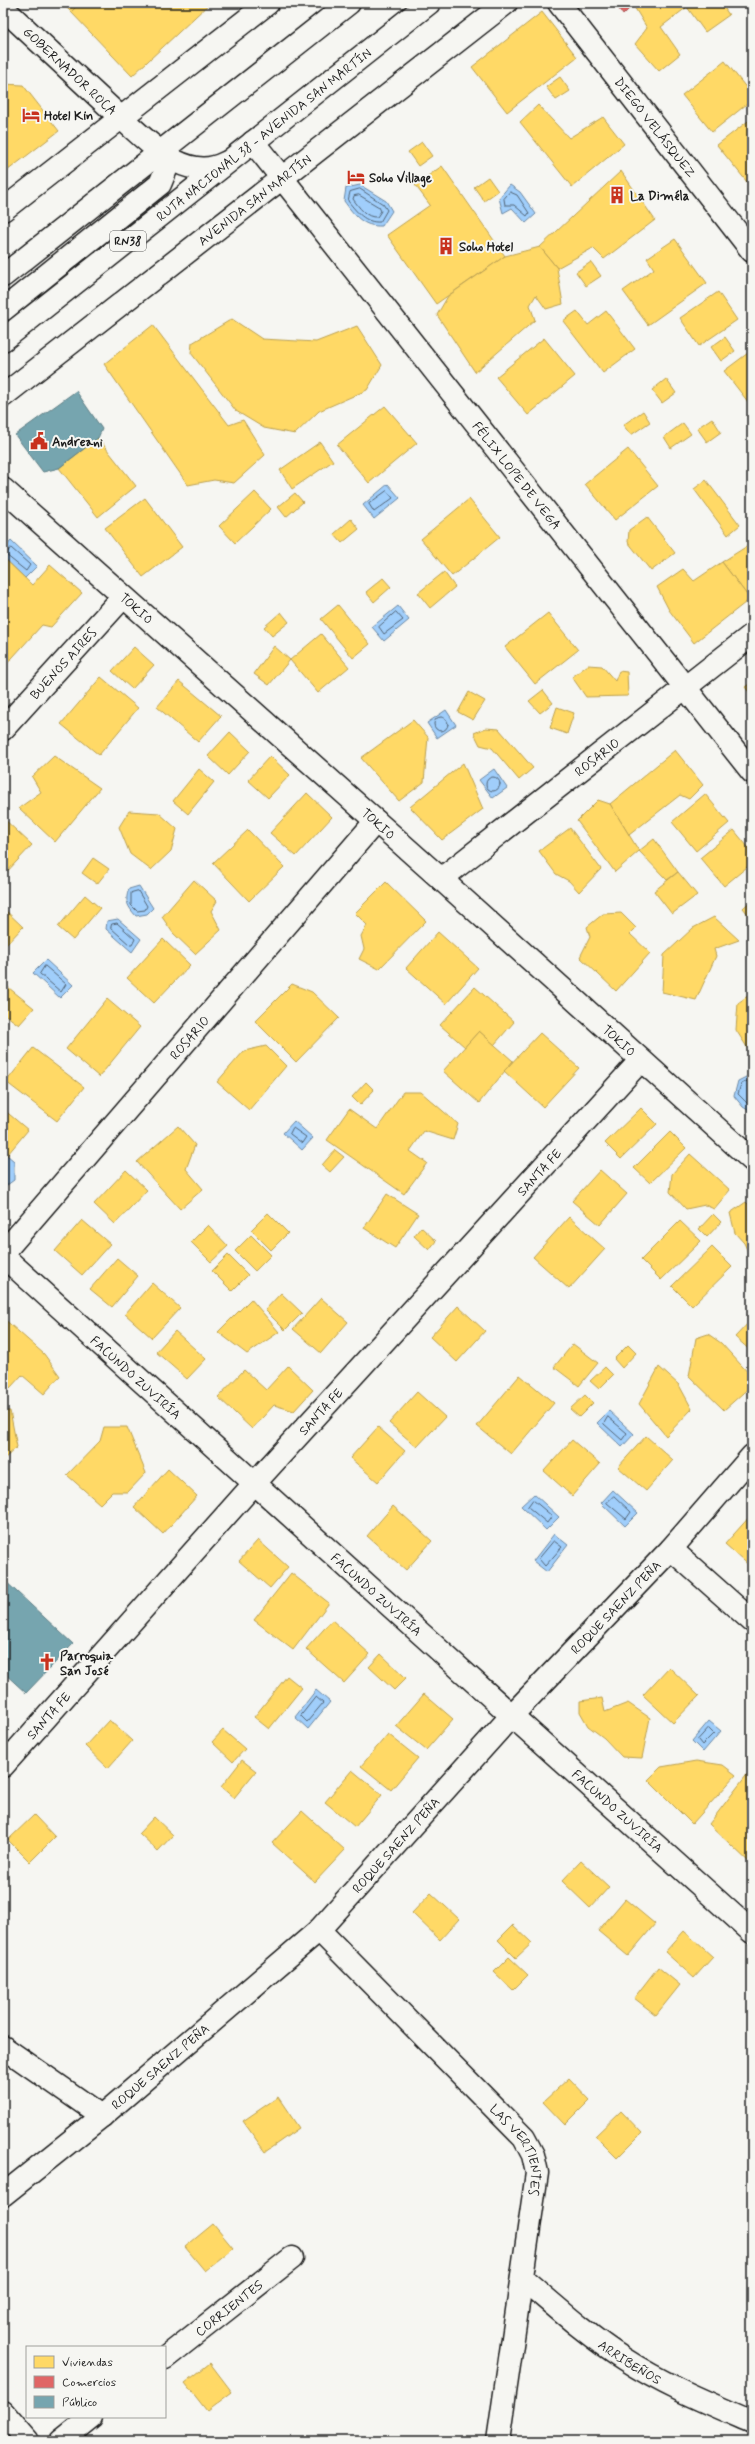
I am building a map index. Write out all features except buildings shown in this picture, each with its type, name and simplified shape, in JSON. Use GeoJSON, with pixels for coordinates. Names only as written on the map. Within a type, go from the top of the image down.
{"type":"FeatureCollection","features":[{"type":"Feature","properties":{"kind":"street"},"geometry":{"type":"LineString","coordinates":[[3,210],[120,117],[268,3]]}},
{"type":"Feature","properties":{"kind":"street"},"geometry":{"type":"LineString","coordinates":[[3,276],[159,151],[349,3]]}},
{"type":"Feature","properties":{"kind":"street","name":"RUTA NACIONAL 38 - AVENIDA SAN MARTÍN"},"geometry":{"type":"LineString","coordinates":[[3,340],[429,3]]}},
{"type":"Feature","properties":{"kind":"street","name":"AVENIDA SAN MARTÍN"},"geometry":{"type":"LineString","coordinates":[[3,396],[506,3]]}},
{"type":"Feature","properties":{"kind":"street","name":"DIEGO VELÁSQUEZ"},"geometry":{"type":"LineString","coordinates":[[559,3],[752,251]]}},
{"type":"Feature","properties":{"kind":"street","name":"GOBERNADOR ROCA"},"geometry":{"type":"LineString","coordinates":[[3,8],[120,117],[159,151],[184,165],[198,168],[216,166],[229,161]]}},
{"type":"Feature","properties":{"kind":"street","name":"FÉLIX LOPE DE VEGA"},"geometry":{"type":"LineString","coordinates":[[253,142],[752,772]]}},
{"type":"Feature","properties":{"kind":"street"},"geometry":{"type":"LineString","coordinates":[[3,310],[160,184],[167,167],[159,151]]}},
{"type":"Feature","properties":{"kind":"street","name":"TOKIO"},"geometry":{"type":"LineString","coordinates":[[3,489],[442,879],[752,1160]]}},
{"type":"Feature","properties":{"kind":"street","name":"BUENOS AIRES"},"geometry":{"type":"LineString","coordinates":[[3,729],[123,597]]}},
{"type":"Feature","properties":{"kind":"street","name":"ROSARIO"},"geometry":{"type":"LineString","coordinates":[[442,879],[752,635]]}},
{"type":"Feature","properties":{"kind":"street","name":"ROSARIO"},"geometry":{"type":"LineString","coordinates":[[3,1255],[376,821]]}},
{"type":"Feature","properties":{"kind":"street","name":"SANTA FE"},"geometry":{"type":"LineString","coordinates":[[3,1766],[253,1485],[641,1060]]}},
{"type":"Feature","properties":{"kind":"street","name":"FACUNDO ZUVIRÍA"},"geometry":{"type":"LineString","coordinates":[[3,1255],[253,1485],[513,1714],[752,1932]]}},
{"type":"Feature","properties":{"kind":"street","name":"ROQUE SAENZ PEÑA"},"geometry":{"type":"LineString","coordinates":[[3,2196],[102,2116],[319,1930],[513,1714],[671,1549],[752,1456]]}},
{"type":"Feature","properties":{"kind":"street"},"geometry":{"type":"LineString","coordinates":[[671,1549],[752,1621]]}},
{"type":"Feature","properties":{"kind":"street","name":"LAS VERTIENTES"},"geometry":{"type":"LineString","coordinates":[[319,1930],[524,2138],[533,2155],[537,2173],[498,2441]]}},
{"type":"Feature","properties":{"kind":"street"},"geometry":{"type":"LineString","coordinates":[[3,2047],[102,2116]]}},
{"type":"Feature","properties":{"kind":"street","name":"CORRIENTES"},"geometry":{"type":"LineString","coordinates":[[166,2357],[292,2258]]}},
{"type":"Feature","properties":{"kind":"street","name":"ARRIBEÑOS"},"geometry":{"type":"LineString","coordinates":[[522,2278],[576,2324],[624,2359],[667,2384],[752,2422]]}},
{"type":"Feature","properties":{"kind":"street"},"geometry":{"type":"LineString","coordinates":[[3,2412],[28,2441]]}},
{"type":"Feature","properties":{"kind":"street"},"geometry":{"type":"LineString","coordinates":[[61,2441],[90,2418]]}},
{"type":"Feature","properties":{"kind":"water"},"geometry":{"type":"Polygon","coordinates":[[[360,185],[386,201],[392,211],[382,226],[370,225],[360,220],[344,201],[346,188],[360,185]]]}},
{"type":"Feature","properties":{"kind":"water"},"geometry":{"type":"Polygon","coordinates":[[[510,185],[520,192],[536,214],[526,223],[512,208],[503,213],[499,198],[510,185]]]}},
{"type":"Feature","properties":{"kind":"water"},"geometry":{"type":"Polygon","coordinates":[[[388,484],[400,498],[374,519],[363,505],[388,484]]]}},
{"type":"Feature","properties":{"kind":"water"},"geometry":{"type":"Polygon","coordinates":[[[11,541],[37,566],[25,578],[3,557],[3,550],[11,541]]]}},
{"type":"Feature","properties":{"kind":"water"},"geometry":{"type":"Polygon","coordinates":[[[398,606],[409,620],[384,641],[372,627],[398,606]]]}},
{"type":"Feature","properties":{"kind":"water"},"geometry":{"type":"Polygon","coordinates":[[[446,710],[456,725],[437,738],[427,723],[446,710]]]}},
{"type":"Feature","properties":{"kind":"water"},"geometry":{"type":"Polygon","coordinates":[[[494,769],[507,788],[493,798],[479,780],[494,769]]]}},
{"type":"Feature","properties":{"kind":"water"},"geometry":{"type":"Polygon","coordinates":[[[139,886],[153,908],[147,914],[136,916],[129,907],[127,897],[129,889],[139,886]]]}},
{"type":"Feature","properties":{"kind":"water"},"geometry":{"type":"Polygon","coordinates":[[[118,919],[141,939],[132,952],[106,929],[107,921],[118,919]]]}},
{"type":"Feature","properties":{"kind":"water"},"geometry":{"type":"Polygon","coordinates":[[[46,960],[73,985],[60,998],[33,973],[46,960]]]}},
{"type":"Feature","properties":{"kind":"water"},"geometry":{"type":"Polygon","coordinates":[[[752,1074],[751,1112],[743,1107],[734,1096],[738,1081],[752,1074]]]}},
{"type":"Feature","properties":{"kind":"water"},"geometry":{"type":"Polygon","coordinates":[[[294,1121],[313,1138],[302,1150],[283,1133],[294,1121]]]}},
{"type":"Feature","properties":{"kind":"water"},"geometry":{"type":"Polygon","coordinates":[[[7,1155],[14,1161],[14,1180],[3,1188],[3,1160],[7,1155]]]}},
{"type":"Feature","properties":{"kind":"water"},"geometry":{"type":"Polygon","coordinates":[[[609,1411],[634,1434],[622,1447],[597,1423],[609,1411]]]}},
{"type":"Feature","properties":{"kind":"water"},"geometry":{"type":"Polygon","coordinates":[[[613,1490],[638,1513],[625,1526],[601,1503],[613,1490]]]}},
{"type":"Feature","properties":{"kind":"water"},"geometry":{"type":"Polygon","coordinates":[[[534,1494],[559,1517],[546,1530],[521,1506],[534,1494]]]}},
{"type":"Feature","properties":{"kind":"water"},"geometry":{"type":"Polygon","coordinates":[[[554,1534],[568,1545],[547,1572],[533,1561],[554,1534]]]}},
{"type":"Feature","properties":{"kind":"water"},"geometry":{"type":"Polygon","coordinates":[[[316,1690],[330,1702],[308,1729],[295,1717],[316,1690]]]}},
{"type":"Feature","properties":{"kind":"water"},"geometry":{"type":"Polygon","coordinates":[[[709,1721],[721,1731],[703,1752],[692,1741],[709,1721]]]}},
{"type":"Feature","properties":{"kind":"place","name":"Hotel Kin"},"geometry":{"type":"Point","coordinates":[31,115]}},
{"type":"Feature","properties":{"kind":"place","name":"Soho Village"},"geometry":{"type":"Point","coordinates":[356,177]}},
{"type":"Feature","properties":{"kind":"place","name":"La Diméla"},"geometry":{"type":"Point","coordinates":[617,195]}},
{"type":"Feature","properties":{"kind":"place","name":"Soho Hotel"},"geometry":{"type":"Point","coordinates":[446,246]}},
{"type":"Feature","properties":{"kind":"place","name":"Andreani"},"geometry":{"type":"Point","coordinates":[39,441]}},
{"type":"Feature","properties":{"kind":"place","name":"Parroquia San José"},"geometry":{"type":"Point","coordinates":[47,1662]}}]}
